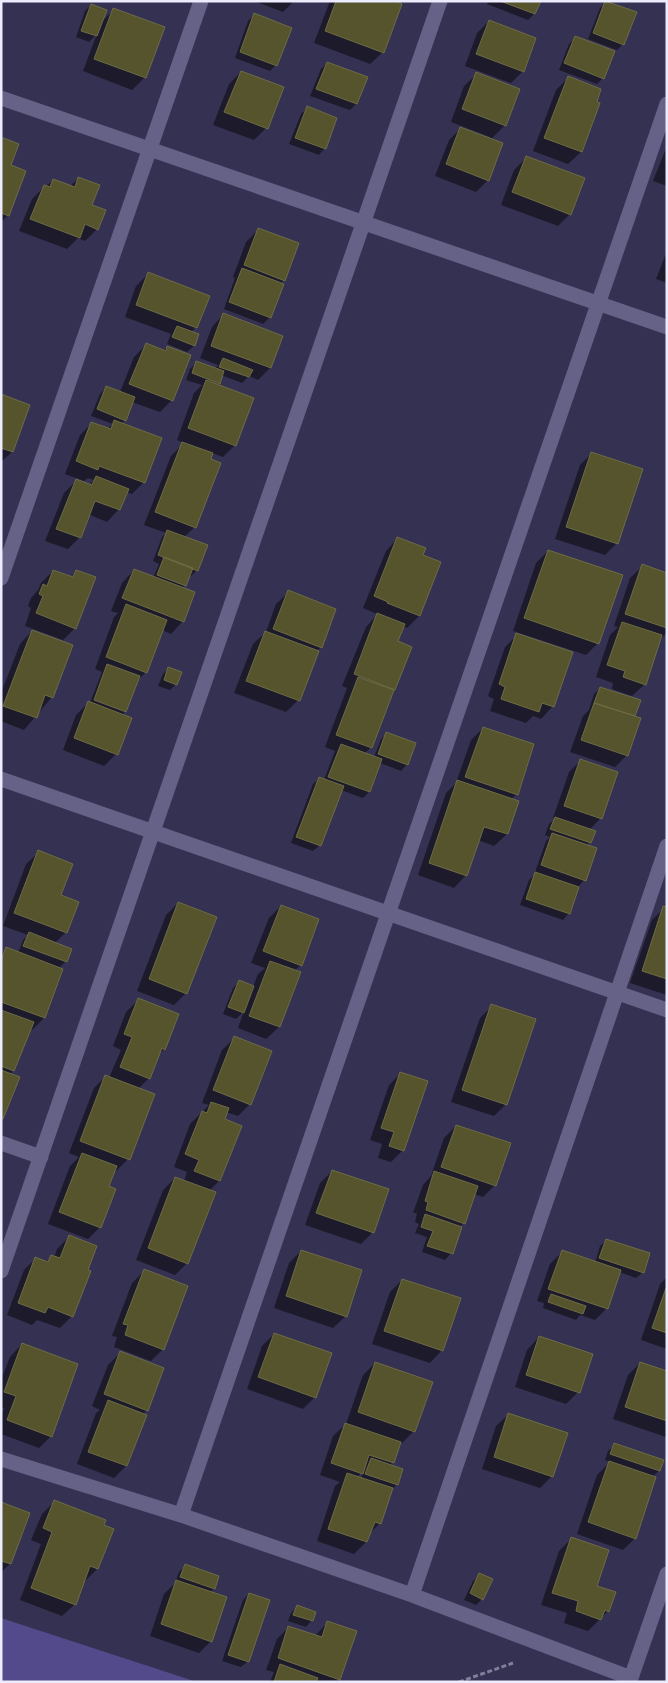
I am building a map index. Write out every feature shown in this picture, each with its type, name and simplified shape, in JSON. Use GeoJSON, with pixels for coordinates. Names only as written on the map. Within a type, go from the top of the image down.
{"type":"FeatureCollection","features":[{"type":"Feature","properties":{"kind":"street"},"geometry":{"type":"LineString","coordinates":[[1,578],[200,1]]}},
{"type":"Feature","properties":{"kind":"street"},"geometry":{"type":"LineString","coordinates":[[1,1271],[440,1]]}},
{"type":"Feature","properties":{"kind":"street"},"geometry":{"type":"LineString","coordinates":[[1,98],[667,327]]}},
{"type":"Feature","properties":{"kind":"street"},"geometry":{"type":"LineString","coordinates":[[182,1515],[667,104]]}},
{"type":"Feature","properties":{"kind":"street"},"geometry":{"type":"LineString","coordinates":[[1,779],[667,1010]]}},
{"type":"Feature","properties":{"kind":"street"},"geometry":{"type":"LineString","coordinates":[[412,1595],[667,846]]}},
{"type":"Feature","properties":{"kind":"street"},"geometry":{"type":"LineString","coordinates":[[1,1143],[41,1157]]}},
{"type":"Feature","properties":{"kind":"street"},"geometry":{"type":"LineString","coordinates":[[1,1459],[182,1515],[412,1595],[630,1678],[667,1574]]}},
{"type":"Feature","properties":{"kind":"path"},"geometry":{"type":"LineString","coordinates":[[459,1682],[554,1649]]}},
{"type":"Feature","properties":{"kind":"shaded area"},"geometry":{"type":"Polygon","coordinates":[[[1,1618],[197,1682],[1,1682],[1,1618]]]}},
{"type":"Feature","properties":{"kind":"building"},"geometry":{"type":"Polygon","coordinates":[[[336,1],[396,1],[402,4],[384,53],[325,31],[336,1]]]}},
{"type":"Feature","properties":{"kind":"building"},"geometry":{"type":"Polygon","coordinates":[[[500,1],[541,1],[535,14],[500,1]]]}},
{"type":"Feature","properties":{"kind":"building"},"geometry":{"type":"Polygon","coordinates":[[[605,1],[637,12],[624,45],[593,33],[605,1]]]}},
{"type":"Feature","properties":{"kind":"building"},"geometry":{"type":"Polygon","coordinates":[[[91,4],[107,10],[97,36],[81,31],[91,4]]]}},
{"type":"Feature","properties":{"kind":"building"},"geometry":{"type":"Polygon","coordinates":[[[113,8],[165,27],[146,78],[94,59],[113,8]]]}},
{"type":"Feature","properties":{"kind":"building"},"geometry":{"type":"Polygon","coordinates":[[[254,13],[292,28],[277,66],[240,52],[254,13]]]}},
{"type":"Feature","properties":{"kind":"building"},"geometry":{"type":"Polygon","coordinates":[[[489,20],[536,38],[524,72],[476,54],[489,20]]]}},
{"type":"Feature","properties":{"kind":"building"},"geometry":{"type":"Polygon","coordinates":[[[575,36],[615,51],[604,79],[564,63],[575,36]]]}},
{"type":"Feature","properties":{"kind":"building"},"geometry":{"type":"Polygon","coordinates":[[[327,62],[368,77],[357,104],[316,89],[327,62]]]}},
{"type":"Feature","properties":{"kind":"building"},"geometry":{"type":"Polygon","coordinates":[[[241,71],[284,87],[268,129],[224,112],[241,71]]]}},
{"type":"Feature","properties":{"kind":"building"},"geometry":{"type":"Polygon","coordinates":[[[476,72],[520,89],[506,126],[462,109],[476,72]]]}},
{"type":"Feature","properties":{"kind":"building"},"geometry":{"type":"Polygon","coordinates":[[[568,76],[601,89],[597,102],[600,103],[582,152],[544,138],[568,76]]]}},
{"type":"Feature","properties":{"kind":"building"},"geometry":{"type":"Polygon","coordinates":[[[307,106],[337,118],[326,149],[295,138],[307,106]]]}},
{"type":"Feature","properties":{"kind":"building"},"geometry":{"type":"Polygon","coordinates":[[[460,127],[503,143],[489,181],[446,164],[460,127]]]}},
{"type":"Feature","properties":{"kind":"building"},"geometry":{"type":"Polygon","coordinates":[[[1,137],[19,144],[11,165],[26,171],[9,216],[1,213],[1,137]]]}},
{"type":"Feature","properties":{"kind":"building"},"geometry":{"type":"Polygon","coordinates":[[[526,156],[585,178],[571,215],[512,192],[526,156]]]}},
{"type":"Feature","properties":{"kind":"building"},"geometry":{"type":"Polygon","coordinates":[[[78,177],[100,185],[92,205],[106,210],[98,230],[85,224],[80,238],[30,219],[44,185],[50,187],[53,179],[75,187],[78,177]]]}},
{"type":"Feature","properties":{"kind":"building"},"geometry":{"type":"Polygon","coordinates":[[[258,228],[299,243],[285,281],[244,265],[258,228]]]}},
{"type":"Feature","properties":{"kind":"building"},"geometry":{"type":"Polygon","coordinates":[[[242,268],[284,284],[271,318],[229,302],[242,268]]]}},
{"type":"Feature","properties":{"kind":"building"},"geometry":{"type":"Polygon","coordinates":[[[148,272],[210,296],[197,328],[136,305],[148,272]]]}},
{"type":"Feature","properties":{"kind":"building"},"geometry":{"type":"Polygon","coordinates":[[[223,313],[283,336],[271,368],[211,346],[223,313]]]}},
{"type":"Feature","properties":{"kind":"building"},"geometry":{"type":"Polygon","coordinates":[[[177,326],[199,334],[195,346],[172,337],[177,326]]]}},
{"type":"Feature","properties":{"kind":"building"},"geometry":{"type":"Polygon","coordinates":[[[146,343],[166,351],[167,346],[191,355],[173,401],[129,384],[146,343]]]}},
{"type":"Feature","properties":{"kind":"building"},"geometry":{"type":"Polygon","coordinates":[[[223,358],[253,370],[249,377],[219,367],[223,358]]]}},
{"type":"Feature","properties":{"kind":"building"},"geometry":{"type":"Polygon","coordinates":[[[196,361],[224,371],[220,384],[192,373],[196,361]]]}},
{"type":"Feature","properties":{"kind":"building"},"geometry":{"type":"Polygon","coordinates":[[[206,380],[254,398],[236,446],[188,428],[206,380]]]}},
{"type":"Feature","properties":{"kind":"building"},"geometry":{"type":"Polygon","coordinates":[[[106,386],[135,397],[126,421],[97,409],[106,386]]]}},
{"type":"Feature","properties":{"kind":"building"},"geometry":{"type":"Polygon","coordinates":[[[1,394],[30,405],[13,452],[1,448],[1,394]]]}},
{"type":"Feature","properties":{"kind":"building"},"geometry":{"type":"Polygon","coordinates":[[[114,420],[162,438],[145,483],[99,466],[98,470],[76,461],[91,422],[111,429],[114,420]]]}},
{"type":"Feature","properties":{"kind":"building"},"geometry":{"type":"Polygon","coordinates":[[[182,442],[213,453],[211,459],[221,463],[196,528],[155,512],[182,442]]]}},
{"type":"Feature","properties":{"kind":"building"},"geometry":{"type":"Polygon","coordinates":[[[591,452],[643,469],[618,544],[566,527],[591,452]]]}},
{"type":"Feature","properties":{"kind":"building"},"geometry":{"type":"Polygon","coordinates":[[[96,476],[129,489],[120,510],[95,501],[81,538],[56,529],[76,479],[92,485],[96,476]]]}},
{"type":"Feature","properties":{"kind":"building"},"geometry":{"type":"Polygon","coordinates":[[[167,530],[208,545],[198,571],[158,555],[167,530]]]}},
{"type":"Feature","properties":{"kind":"building"},"geometry":{"type":"Polygon","coordinates":[[[397,537],[426,548],[423,555],[441,562],[420,616],[374,596],[397,537]]]}},
{"type":"Feature","properties":{"kind":"building"},"geometry":{"type":"Polygon","coordinates":[[[548,550],[623,575],[599,644],[524,618],[548,550]]]}},
{"type":"Feature","properties":{"kind":"building"},"geometry":{"type":"Polygon","coordinates":[[[164,557],[193,568],[186,586],[157,575],[164,557]]]}},
{"type":"Feature","properties":{"kind":"building"},"geometry":{"type":"Polygon","coordinates":[[[642,564],[667,573],[667,628],[625,614],[642,564]]]}},
{"type":"Feature","properties":{"kind":"building"},"geometry":{"type":"Polygon","coordinates":[[[134,569],[195,592],[184,622],[122,598],[134,569]]]}},
{"type":"Feature","properties":{"kind":"building"},"geometry":{"type":"Polygon","coordinates":[[[53,570],[73,577],[76,570],[96,577],[76,629],[36,613],[43,596],[39,594],[43,584],[47,586],[53,570]]]}},
{"type":"Feature","properties":{"kind":"building"},"geometry":{"type":"Polygon","coordinates":[[[288,590],[336,609],[322,648],[273,629],[288,590]]]}},
{"type":"Feature","properties":{"kind":"building"},"geometry":{"type":"Polygon","coordinates":[[[126,604],[167,620],[147,673],[106,657],[126,604]]]}},
{"type":"Feature","properties":{"kind":"building"},"geometry":{"type":"Polygon","coordinates":[[[377,613],[405,624],[398,641],[412,647],[395,690],[354,674],[377,613]]]}},
{"type":"Feature","properties":{"kind":"building"},"geometry":{"type":"Polygon","coordinates":[[[622,622],[662,635],[646,685],[623,677],[625,671],[607,665],[622,622]]]}},
{"type":"Feature","properties":{"kind":"building"},"geometry":{"type":"Polygon","coordinates":[[[32,630],[73,645],[53,698],[45,695],[37,718],[3,706],[32,630]]]}},
{"type":"Feature","properties":{"kind":"building"},"geometry":{"type":"Polygon","coordinates":[[[265,631],[319,651],[300,701],[246,681],[265,631]]]}},
{"type":"Feature","properties":{"kind":"building"},"geometry":{"type":"Polygon","coordinates":[[[516,633],[573,652],[554,707],[542,703],[539,712],[501,699],[505,687],[499,684],[516,633]]]}},
{"type":"Feature","properties":{"kind":"building"},"geometry":{"type":"Polygon","coordinates":[[[107,664],[140,676],[126,712],[94,700],[107,664]]]}},
{"type":"Feature","properties":{"kind":"building"},"geometry":{"type":"Polygon","coordinates":[[[168,667],[182,672],[177,685],[164,680],[168,667]]]}},
{"type":"Feature","properties":{"kind":"building"},"geometry":{"type":"Polygon","coordinates":[[[358,677],[394,690],[372,748],[336,735],[358,677]]]}},
{"type":"Feature","properties":{"kind":"building"},"geometry":{"type":"Polygon","coordinates":[[[600,687],[641,700],[635,716],[594,703],[600,687]]]}},
{"type":"Feature","properties":{"kind":"building"},"geometry":{"type":"Polygon","coordinates":[[[88,701],[132,718],[118,755],[74,738],[88,701]]]}},
{"type":"Feature","properties":{"kind":"building"},"geometry":{"type":"Polygon","coordinates":[[[594,703],[641,718],[628,756],[581,740],[594,703]]]}},
{"type":"Feature","properties":{"kind":"building"},"geometry":{"type":"Polygon","coordinates":[[[483,727],[534,744],[518,795],[465,777],[483,727]]]}},
{"type":"Feature","properties":{"kind":"building"},"geometry":{"type":"Polygon","coordinates":[[[386,732],[416,743],[408,765],[378,754],[386,732]]]}},
{"type":"Feature","properties":{"kind":"building"},"geometry":{"type":"Polygon","coordinates":[[[341,744],[382,759],[370,792],[328,777],[341,744]]]}},
{"type":"Feature","properties":{"kind":"building"},"geometry":{"type":"Polygon","coordinates":[[[580,759],[618,772],[602,819],[564,806],[580,759]]]}},
{"type":"Feature","properties":{"kind":"building"},"geometry":{"type":"Polygon","coordinates":[[[319,777],[344,786],[321,846],[296,837],[319,777]]]}},
{"type":"Feature","properties":{"kind":"building"},"geometry":{"type":"Polygon","coordinates":[[[457,780],[519,801],[508,834],[484,827],[467,876],[429,863],[457,780]]]}},
{"type":"Feature","properties":{"kind":"building"},"geometry":{"type":"Polygon","coordinates":[[[555,817],[596,831],[591,843],[550,829],[555,817]]]}},
{"type":"Feature","properties":{"kind":"building"},"geometry":{"type":"Polygon","coordinates":[[[552,833],[597,848],[586,881],[541,865],[552,833]]]}},
{"type":"Feature","properties":{"kind":"building"},"geometry":{"type":"Polygon","coordinates":[[[38,850],[73,864],[61,895],[79,902],[67,933],[14,913],[38,850]]]}},
{"type":"Feature","properties":{"kind":"building"},"geometry":{"type":"Polygon","coordinates":[[[535,872],[579,887],[570,914],[526,899],[535,872]]]}},
{"type":"Feature","properties":{"kind":"building"},"geometry":{"type":"Polygon","coordinates":[[[178,902],[217,917],[187,994],[149,979],[178,902]]]}},
{"type":"Feature","properties":{"kind":"building"},"geometry":{"type":"Polygon","coordinates":[[[281,905],[319,919],[302,966],[263,951],[281,905]]]}},
{"type":"Feature","properties":{"kind":"building"},"geometry":{"type":"Polygon","coordinates":[[[663,906],[667,907],[667,979],[642,971],[663,906]]]}},
{"type":"Feature","properties":{"kind":"building"},"geometry":{"type":"Polygon","coordinates":[[[29,932],[72,949],[67,962],[23,946],[29,932]]]}},
{"type":"Feature","properties":{"kind":"building"},"geometry":{"type":"Polygon","coordinates":[[[6,947],[63,969],[45,1018],[1,1002],[1,960],[6,947]]]}},
{"type":"Feature","properties":{"kind":"building"},"geometry":{"type":"Polygon","coordinates":[[[270,961],[301,972],[280,1027],[249,1016],[270,961]]]}},
{"type":"Feature","properties":{"kind":"building"},"geometry":{"type":"Polygon","coordinates":[[[239,980],[254,986],[244,1013],[228,1007],[239,980]]]}},
{"type":"Feature","properties":{"kind":"building"},"geometry":{"type":"Polygon","coordinates":[[[138,998],[179,1014],[165,1050],[162,1048],[150,1079],[120,1067],[132,1037],[124,1034],[138,998]]]}},
{"type":"Feature","properties":{"kind":"building"},"geometry":{"type":"Polygon","coordinates":[[[491,1004],[536,1019],[507,1105],[462,1090],[491,1004]]]}},
{"type":"Feature","properties":{"kind":"building"},"geometry":{"type":"Polygon","coordinates":[[[1,1010],[34,1022],[14,1071],[1,1066],[1,1010]]]}},
{"type":"Feature","properties":{"kind":"building"},"geometry":{"type":"Polygon","coordinates":[[[234,1036],[272,1051],[251,1105],[213,1090],[234,1036]]]}},
{"type":"Feature","properties":{"kind":"building"},"geometry":{"type":"Polygon","coordinates":[[[1,1070],[20,1077],[3,1119],[1,1119],[1,1070]]]}},
{"type":"Feature","properties":{"kind":"building"},"geometry":{"type":"Polygon","coordinates":[[[400,1072],[428,1081],[404,1151],[389,1146],[394,1132],[381,1128],[400,1072]]]}},
{"type":"Feature","properties":{"kind":"building"},"geometry":{"type":"Polygon","coordinates":[[[105,1075],[155,1094],[130,1160],[80,1141],[105,1075]]]}},
{"type":"Feature","properties":{"kind":"building"},"geometry":{"type":"Polygon","coordinates":[[[211,1102],[229,1108],[225,1119],[242,1126],[220,1181],[194,1171],[199,1160],[185,1154],[202,1111],[207,1113],[211,1102]]]}},
{"type":"Feature","properties":{"kind":"building"},"geometry":{"type":"Polygon","coordinates":[[[456,1125],[511,1143],[496,1186],[441,1167],[456,1125]]]}},
{"type":"Feature","properties":{"kind":"building"},"geometry":{"type":"Polygon","coordinates":[[[82,1153],[117,1166],[109,1186],[116,1189],[101,1228],[59,1212],[82,1153]]]}},
{"type":"Feature","properties":{"kind":"building"},"geometry":{"type":"Polygon","coordinates":[[[332,1170],[389,1189],[374,1233],[316,1213],[332,1170]]]}},
{"type":"Feature","properties":{"kind":"building"},"geometry":{"type":"Polygon","coordinates":[[[434,1171],[478,1186],[465,1224],[426,1210],[428,1202],[425,1201],[434,1171]]]}},
{"type":"Feature","properties":{"kind":"building"},"geometry":{"type":"Polygon","coordinates":[[[175,1177],[216,1192],[188,1264],[148,1248],[175,1177]]]}},
{"type":"Feature","properties":{"kind":"building"},"geometry":{"type":"Polygon","coordinates":[[[425,1214],[462,1227],[453,1254],[427,1246],[433,1231],[421,1227],[425,1214]]]}},
{"type":"Feature","properties":{"kind":"building"},"geometry":{"type":"Polygon","coordinates":[[[69,1235],[97,1246],[88,1270],[91,1271],[73,1317],[48,1307],[45,1313],[18,1303],[35,1257],[48,1262],[51,1255],[60,1258],[69,1235]]]}},
{"type":"Feature","properties":{"kind":"building"},"geometry":{"type":"Polygon","coordinates":[[[606,1239],[650,1253],[644,1273],[599,1258],[606,1239]]]}},
{"type":"Feature","properties":{"kind":"building"},"geometry":{"type":"Polygon","coordinates":[[[301,1250],[362,1270],[347,1317],[286,1296],[301,1250]]]}},
{"type":"Feature","properties":{"kind":"building"},"geometry":{"type":"Polygon","coordinates":[[[562,1250],[621,1270],[608,1309],[548,1289],[562,1250]]]}},
{"type":"Feature","properties":{"kind":"building"},"geometry":{"type":"Polygon","coordinates":[[[144,1269],[188,1286],[164,1350],[125,1335],[128,1325],[123,1324],[144,1269]]]}},
{"type":"Feature","properties":{"kind":"building"},"geometry":{"type":"Polygon","coordinates":[[[402,1279],[461,1298],[443,1351],[384,1331],[402,1279]]]}},
{"type":"Feature","properties":{"kind":"building"},"geometry":{"type":"Polygon","coordinates":[[[667,1285],[667,1333],[652,1328],[667,1285]]]}},
{"type":"Feature","properties":{"kind":"building"},"geometry":{"type":"Polygon","coordinates":[[[551,1294],[586,1306],[583,1314],[548,1302],[551,1294]]]}},
{"type":"Feature","properties":{"kind":"building"},"geometry":{"type":"Polygon","coordinates":[[[274,1333],[332,1353],[316,1398],[258,1377],[274,1333]]]}},
{"type":"Feature","properties":{"kind":"building"},"geometry":{"type":"Polygon","coordinates":[[[539,1336],[593,1354],[580,1393],[526,1375],[539,1336]]]}},
{"type":"Feature","properties":{"kind":"building"},"geometry":{"type":"Polygon","coordinates":[[[22,1343],[78,1364],[52,1437],[7,1420],[16,1396],[4,1392],[22,1343]]]}},
{"type":"Feature","properties":{"kind":"building"},"geometry":{"type":"Polygon","coordinates":[[[120,1351],[164,1368],[148,1411],[104,1394],[120,1351]]]}},
{"type":"Feature","properties":{"kind":"building"},"geometry":{"type":"Polygon","coordinates":[[[375,1362],[433,1382],[415,1432],[358,1412],[375,1362]]]}},
{"type":"Feature","properties":{"kind":"building"},"geometry":{"type":"Polygon","coordinates":[[[640,1362],[667,1371],[667,1421],[625,1407],[640,1362]]]}},
{"type":"Feature","properties":{"kind":"building"},"geometry":{"type":"Polygon","coordinates":[[[108,1400],[147,1415],[127,1466],[88,1452],[108,1400]]]}},
{"type":"Feature","properties":{"kind":"building"},"geometry":{"type":"Polygon","coordinates":[[[508,1413],[568,1433],[553,1477],[494,1457],[508,1413]]]}},
{"type":"Feature","properties":{"kind":"building"},"geometry":{"type":"Polygon","coordinates":[[[345,1423],[401,1442],[394,1463],[369,1455],[363,1474],[331,1463],[345,1423]]]}},
{"type":"Feature","properties":{"kind":"building"},"geometry":{"type":"Polygon","coordinates":[[[614,1443],[664,1460],[660,1471],[610,1454],[614,1443]]]}},
{"type":"Feature","properties":{"kind":"building"},"geometry":{"type":"Polygon","coordinates":[[[371,1458],[403,1469],[398,1485],[365,1474],[371,1458]]]}},
{"type":"Feature","properties":{"kind":"building"},"geometry":{"type":"Polygon","coordinates":[[[609,1461],[656,1477],[636,1539],[588,1522],[609,1461]]]}},
{"type":"Feature","properties":{"kind":"building"},"geometry":{"type":"Polygon","coordinates":[[[347,1473],[393,1488],[381,1524],[375,1522],[367,1542],[328,1529],[347,1473]]]}},
{"type":"Feature","properties":{"kind":"building"},"geometry":{"type":"Polygon","coordinates":[[[54,1500],[106,1520],[104,1525],[114,1529],[98,1569],[90,1566],[76,1605],[31,1588],[52,1532],[43,1528],[54,1500]]]}},
{"type":"Feature","properties":{"kind":"building"},"geometry":{"type":"Polygon","coordinates":[[[1,1502],[30,1513],[11,1564],[1,1561],[1,1502]]]}},
{"type":"Feature","properties":{"kind":"building"},"geometry":{"type":"Polygon","coordinates":[[[571,1537],[609,1550],[597,1586],[616,1592],[609,1612],[605,1610],[601,1620],[576,1611],[578,1601],[552,1593],[571,1537]]]}},
{"type":"Feature","properties":{"kind":"building"},"geometry":{"type":"Polygon","coordinates":[[[185,1564],[219,1576],[215,1589],[180,1577],[185,1564]]]}},
{"type":"Feature","properties":{"kind":"building"},"geometry":{"type":"Polygon","coordinates":[[[479,1573],[493,1579],[483,1600],[470,1593],[479,1573]]]}},
{"type":"Feature","properties":{"kind":"building"},"geometry":{"type":"Polygon","coordinates":[[[176,1580],[227,1597],[212,1642],[161,1624],[176,1580]]]}},
{"type":"Feature","properties":{"kind":"building"},"geometry":{"type":"Polygon","coordinates":[[[249,1593],[270,1600],[249,1662],[228,1655],[249,1593]]]}},
{"type":"Feature","properties":{"kind":"building"},"geometry":{"type":"Polygon","coordinates":[[[297,1605],[316,1612],[313,1621],[293,1615],[297,1605]]]}},
{"type":"Feature","properties":{"kind":"building"},"geometry":{"type":"Polygon","coordinates":[[[327,1621],[357,1631],[340,1680],[278,1658],[288,1626],[322,1637],[327,1621]]]}},
{"type":"Feature","properties":{"kind":"building"},"geometry":{"type":"Polygon","coordinates":[[[280,1664],[318,1678],[316,1682],[274,1682],[280,1664]]]}}]}
